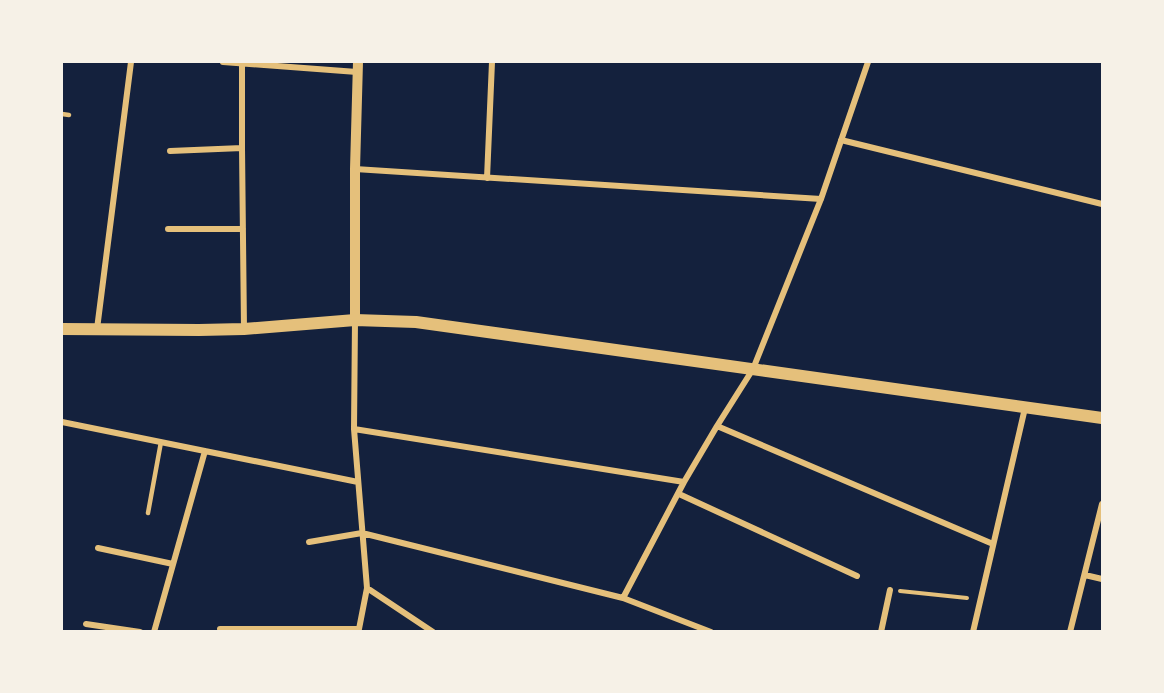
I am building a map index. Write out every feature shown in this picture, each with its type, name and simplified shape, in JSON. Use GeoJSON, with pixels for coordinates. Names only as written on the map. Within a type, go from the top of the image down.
{"type":"FeatureCollection","features":[{"type":"Feature","properties":{"kind":"main road"},"geometry":{"type":"LineString","coordinates":[[62,329],[199,330],[244,329],[355,320],[416,322],[1102,418]]}},
{"type":"Feature","properties":{"kind":"street"},"geometry":{"type":"LineString","coordinates":[[97,330],[131,62]]}},
{"type":"Feature","properties":{"kind":"street"},"geometry":{"type":"LineString","coordinates":[[220,629],[360,630],[367,588],[354,429],[357,67],[223,62]]}},
{"type":"Feature","properties":{"kind":"street"},"geometry":{"type":"LineString","coordinates":[[487,178],[492,62]]}},
{"type":"Feature","properties":{"kind":"street"},"geometry":{"type":"LineString","coordinates":[[623,598],[684,482],[753,369],[821,199],[867,62]]}},
{"type":"Feature","properties":{"kind":"street"},"geometry":{"type":"LineString","coordinates":[[242,64],[244,329]]}},
{"type":"Feature","properties":{"kind":"street"},"geometry":{"type":"LineString","coordinates":[[841,140],[1102,204]]}},
{"type":"Feature","properties":{"kind":"street"},"geometry":{"type":"LineString","coordinates":[[170,151],[242,148]]}},
{"type":"Feature","properties":{"kind":"street"},"geometry":{"type":"LineString","coordinates":[[355,170],[821,199]]}},
{"type":"Feature","properties":{"kind":"street"},"geometry":{"type":"LineString","coordinates":[[168,229],[243,230]]}},
{"type":"Feature","properties":{"kind":"street"},"geometry":{"type":"LineString","coordinates":[[973,632],[1025,408]]}},
{"type":"Feature","properties":{"kind":"street"},"geometry":{"type":"LineString","coordinates":[[62,422],[358,482]]}},
{"type":"Feature","properties":{"kind":"street"},"geometry":{"type":"LineString","coordinates":[[717,426],[993,544]]}},
{"type":"Feature","properties":{"kind":"street"},"geometry":{"type":"LineString","coordinates":[[354,429],[684,482]]}},
{"type":"Feature","properties":{"kind":"street"},"geometry":{"type":"LineString","coordinates":[[154,632],[205,451]]}},
{"type":"Feature","properties":{"kind":"street"},"geometry":{"type":"LineString","coordinates":[[679,494],[858,576]]}},
{"type":"Feature","properties":{"kind":"street"},"geometry":{"type":"LineString","coordinates":[[1070,632],[1102,504]]}},
{"type":"Feature","properties":{"kind":"street"},"geometry":{"type":"LineString","coordinates":[[309,542],[362,533],[623,598],[711,632]]}},
{"type":"Feature","properties":{"kind":"street"},"geometry":{"type":"LineString","coordinates":[[98,548],[173,564]]}},
{"type":"Feature","properties":{"kind":"street"},"geometry":{"type":"LineString","coordinates":[[1085,575],[1102,579]]}},
{"type":"Feature","properties":{"kind":"street"},"geometry":{"type":"LineString","coordinates":[[367,588],[433,632]]}},
{"type":"Feature","properties":{"kind":"street"},"geometry":{"type":"LineString","coordinates":[[881,632],[890,590]]}},
{"type":"Feature","properties":{"kind":"street"},"geometry":{"type":"LineString","coordinates":[[86,624],[140,632]]}},
{"type":"Feature","properties":{"kind":"lane"},"geometry":{"type":"LineString","coordinates":[[62,114],[69,115]]}},
{"type":"Feature","properties":{"kind":"lane"},"geometry":{"type":"LineString","coordinates":[[148,513],[161,442]]}},
{"type":"Feature","properties":{"kind":"path"},"geometry":{"type":"LineString","coordinates":[[890,590],[980,600]]}}]}
